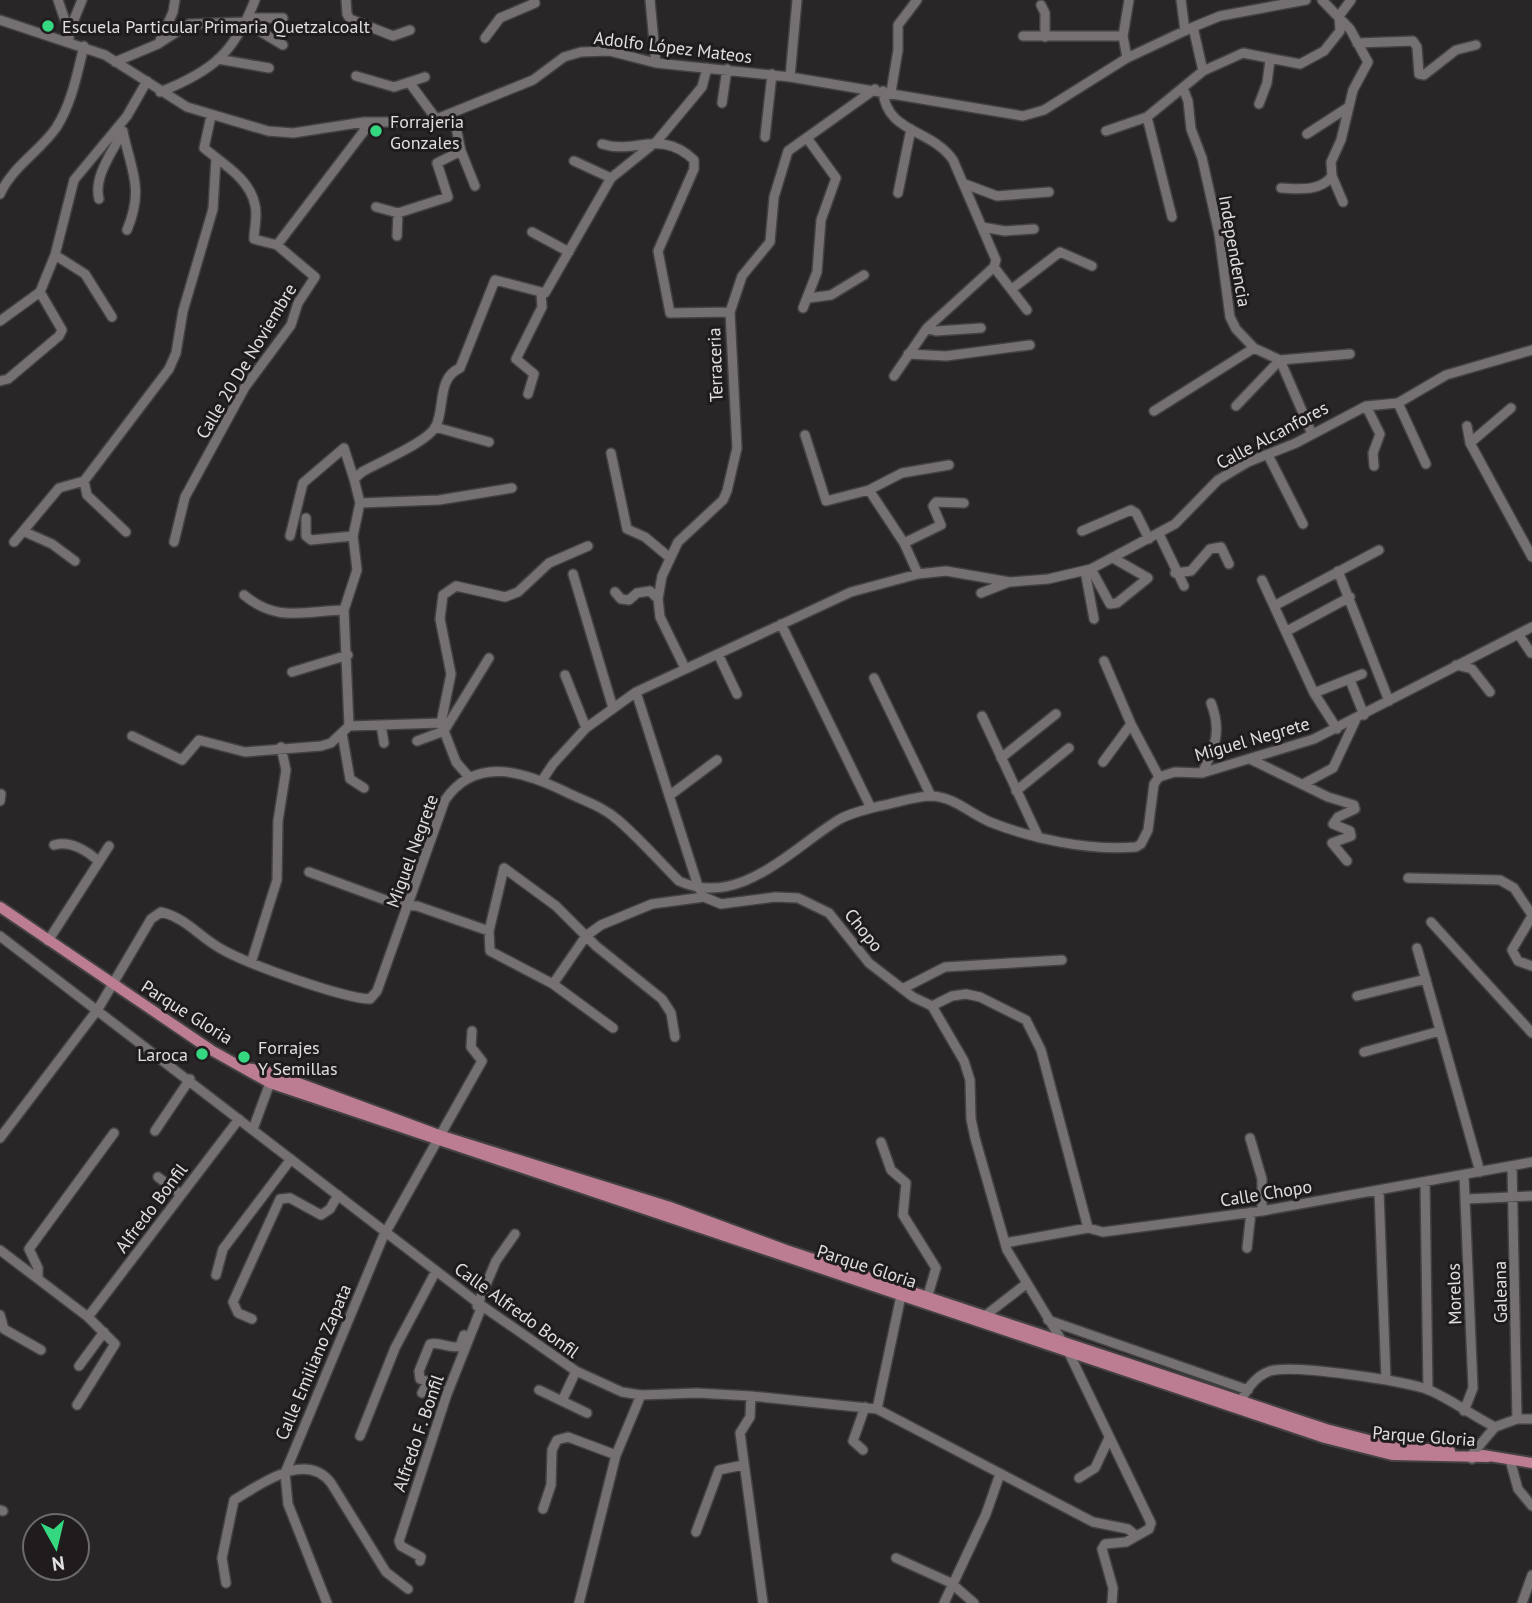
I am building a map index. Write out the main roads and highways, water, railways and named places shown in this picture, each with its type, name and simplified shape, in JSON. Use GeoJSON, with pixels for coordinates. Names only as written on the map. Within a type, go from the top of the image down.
{"type":"FeatureCollection","features":[{"type":"Feature","properties":{"kind":"main road","name":"Parque Gloria"},"geometry":{"type":"LineString","coordinates":[[0,906],[111,985],[211,1050],[270,1083],[344,1104]]}},
{"type":"Feature","properties":{"kind":"main road","name":"Parque Gloria"},"geometry":{"type":"LineString","coordinates":[[244,1068],[266,1071],[344,1104],[437,1138],[669,1211],[1239,1405],[1392,1446],[1532,1462]]}},
{"type":"Feature","properties":{"kind":"main road","name":"Parque Gloria"},"geometry":{"type":"LineString","coordinates":[[902,1291],[928,1295],[1065,1346]]}},
{"type":"Feature","properties":{"kind":"place","name":"Escuela Particular Primaria Quetzalcoalt"},"geometry":{"type":"Point","coordinates":[48,26]}},
{"type":"Feature","properties":{"kind":"place","name":"Forrajeria Gonzales"},"geometry":{"type":"Point","coordinates":[376,131]}},
{"type":"Feature","properties":{"kind":"place","name":"Laroca"},"geometry":{"type":"Point","coordinates":[202,1054]}},
{"type":"Feature","properties":{"kind":"place","name":"Forrajes Y Semillas"},"geometry":{"type":"Point","coordinates":[244,1057]}}]}
